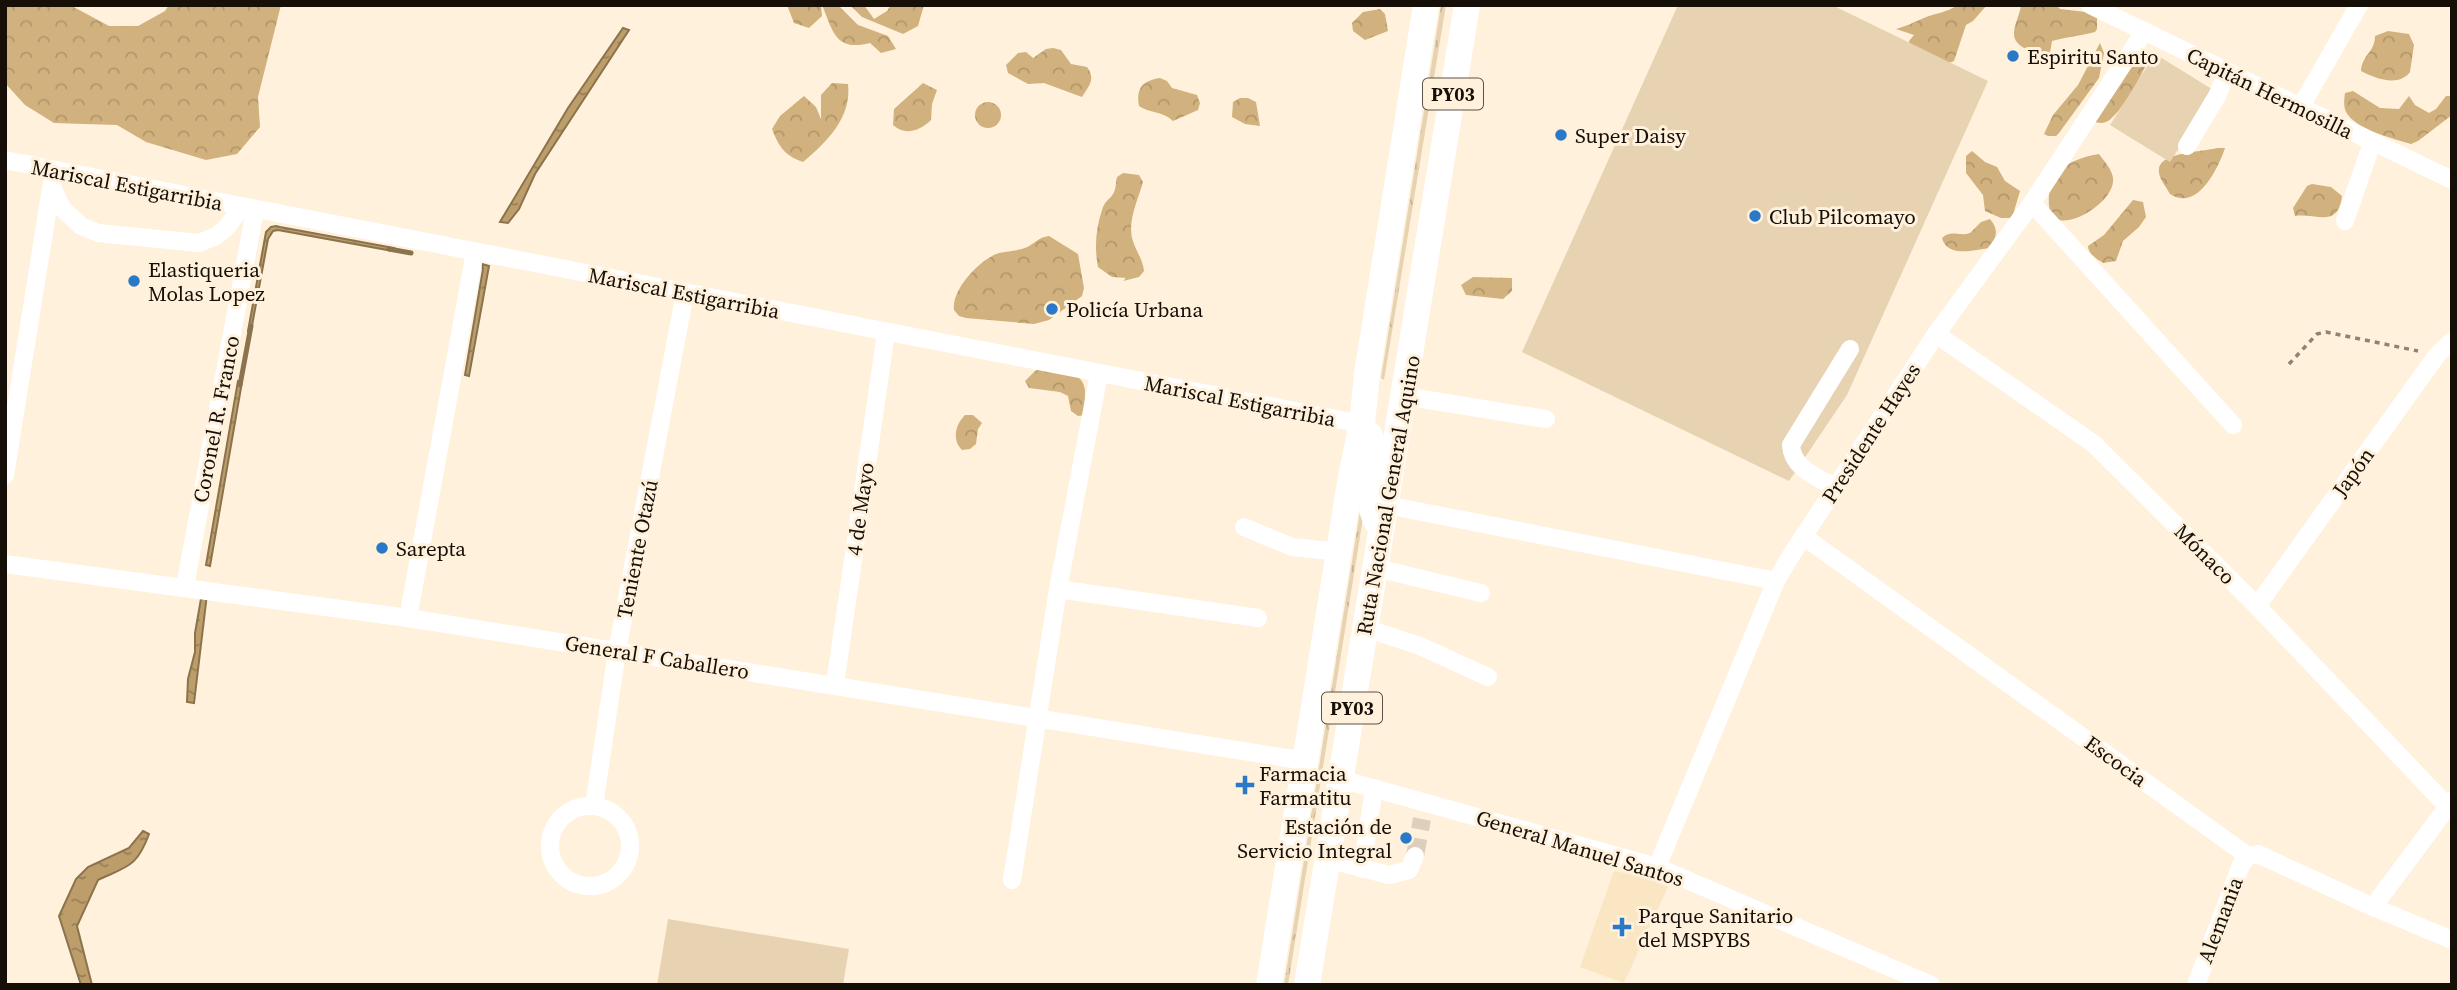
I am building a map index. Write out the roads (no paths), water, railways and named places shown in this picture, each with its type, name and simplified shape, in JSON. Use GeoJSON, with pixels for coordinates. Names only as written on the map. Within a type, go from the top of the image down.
{"type":"FeatureCollection","features":[{"type":"Feature","properties":{"kind":"highway","name":"Ruta Nacional General Aquino"},"geometry":{"type":"LineString","coordinates":[[1269,985],[1362,424],[1369,361],[1426,5]]}},
{"type":"Feature","properties":{"kind":"highway","name":"Ruta Nacional General Aquino"},"geometry":{"type":"LineString","coordinates":[[1307,985],[1467,5]]}},
{"type":"Feature","properties":{"kind":"highway"},"geometry":{"type":"LineString","coordinates":[[1362,424],[1383,412],[1390,383],[1410,361]]}},
{"type":"Feature","properties":{"kind":"street","name":"Capitán Hermosilla"},"geometry":{"type":"LineString","coordinates":[[2090,5],[2452,180]]}},
{"type":"Feature","properties":{"kind":"street"},"geometry":{"type":"LineString","coordinates":[[2300,108],[2359,5]]}},
{"type":"Feature","properties":{"kind":"street","name":"Presidente Hayes"},"geometry":{"type":"LineString","coordinates":[[1657,867],[1776,581],[1936,334],[2032,203],[2144,32]]}},
{"type":"Feature","properties":{"kind":"street"},"geometry":{"type":"LineString","coordinates":[[2188,146],[2217,96],[2227,72]]}},
{"type":"Feature","properties":{"kind":"street"},"geometry":{"type":"LineString","coordinates":[[2344,221],[2372,143]]}},
{"type":"Feature","properties":{"kind":"street","name":"Mariscal Estigarribia"},"geometry":{"type":"LineString","coordinates":[[5,160],[53,178],[248,209],[1362,424]]}},
{"type":"Feature","properties":{"kind":"street"},"geometry":{"type":"LineString","coordinates":[[53,178],[62,208],[81,226],[98,233],[199,243],[216,236],[248,209]]}},
{"type":"Feature","properties":{"kind":"street"},"geometry":{"type":"LineString","coordinates":[[5,475],[53,178]]}},
{"type":"Feature","properties":{"kind":"street"},"geometry":{"type":"LineString","coordinates":[[2032,203],[2233,425]]}},
{"type":"Feature","properties":{"kind":"street","name":"Coronel R. Franco"},"geometry":{"type":"LineString","coordinates":[[185,586],[248,209]]}},
{"type":"Feature","properties":{"kind":"street"},"geometry":{"type":"LineString","coordinates":[[408,618],[475,252]]}},
{"type":"Feature","properties":{"kind":"street","name":"Teniente Otazú"},"geometry":{"type":"LineString","coordinates":[[594,806],[617,651],[685,293]]}},
{"type":"Feature","properties":{"kind":"street","name":"4 de Mayo"},"geometry":{"type":"LineString","coordinates":[[835,684],[886,333]]}},
{"type":"Feature","properties":{"kind":"street","name":"Mónaco"},"geometry":{"type":"LineString","coordinates":[[1936,334],[2094,444],[2450,804]]}},
{"type":"Feature","properties":{"kind":"street","name":"Japón"},"geometry":{"type":"LineString","coordinates":[[2257,606],[2437,355],[2452,341]]}},
{"type":"Feature","properties":{"kind":"street"},"geometry":{"type":"LineString","coordinates":[[1835,487],[1794,460],[1791,445],[1850,349]]}},
{"type":"Feature","properties":{"kind":"street"},"geometry":{"type":"LineString","coordinates":[[1012,880],[1058,589],[1099,374]]}},
{"type":"Feature","properties":{"kind":"street"},"geometry":{"type":"LineString","coordinates":[[1405,396],[1546,419]]}},
{"type":"Feature","properties":{"kind":"street"},"geometry":{"type":"LineString","coordinates":[[1362,424],[1373,433],[1378,445],[1368,510],[1372,522],[1381,534]]}},
{"type":"Feature","properties":{"kind":"street"},"geometry":{"type":"LineString","coordinates":[[1386,505],[1776,581]]}},
{"type":"Feature","properties":{"kind":"street"},"geometry":{"type":"LineString","coordinates":[[1244,527],[1292,547],[1339,552]]}},
{"type":"Feature","properties":{"kind":"street","name":"Escocia"},"geometry":{"type":"LineString","coordinates":[[1803,536],[2248,856],[2258,854],[2452,940]]}},
{"type":"Feature","properties":{"kind":"street","name":"General F Caballero"},"geometry":{"type":"LineString","coordinates":[[5,564],[185,586],[408,618],[1306,761]]}},
{"type":"Feature","properties":{"kind":"street"},"geometry":{"type":"LineString","coordinates":[[1376,568],[1481,593]]}},
{"type":"Feature","properties":{"kind":"street"},"geometry":{"type":"LineString","coordinates":[[1058,589],[1258,618]]}},
{"type":"Feature","properties":{"kind":"street"},"geometry":{"type":"LineString","coordinates":[[1365,628],[1420,646],[1488,677]]}},
{"type":"Feature","properties":{"kind":"street","name":"General Manuel Santos"},"geometry":{"type":"LineString","coordinates":[[1340,779],[1374,788],[1424,811],[1657,867],[1931,985]]}},
{"type":"Feature","properties":{"kind":"street"},"geometry":{"type":"LineString","coordinates":[[1362,869],[1374,788]]}},
{"type":"Feature","properties":{"kind":"street"},"geometry":{"type":"LineString","coordinates":[[2373,907],[2450,804]]}},
{"type":"Feature","properties":{"kind":"street"},"geometry":{"type":"LineString","coordinates":[[583,806],[594,806],[604,808],[621,821],[626,830],[629,850],[627,860],[615,877],[596,886],[585,886],[575,883],[559,871],[553,862],[550,842],[552,832],[564,815],[583,806]]}},
{"type":"Feature","properties":{"kind":"street"},"geometry":{"type":"LineString","coordinates":[[1327,859],[1389,875],[1409,870],[1415,856]]}},
{"type":"Feature","properties":{"kind":"street","name":"Alemania"},"geometry":{"type":"LineString","coordinates":[[2196,985],[2241,865],[2248,856]]}},
{"type":"Feature","properties":{"kind":"water"},"geometry":{"type":"Polygon","coordinates":[[[623,28],[629,30],[535,174],[519,209],[508,223],[500,222],[568,108],[623,28]]]}},
{"type":"Feature","properties":{"kind":"water"},"geometry":{"type":"Polygon","coordinates":[[[276,226],[394,248],[393,251],[273,231],[268,239],[251,331],[248,331],[266,232],[276,226]]]}},
{"type":"Feature","properties":{"kind":"water"},"geometry":{"type":"Polygon","coordinates":[[[482,264],[489,266],[469,376],[465,375],[482,264]]]}},
{"type":"Feature","properties":{"kind":"water"},"geometry":{"type":"Polygon","coordinates":[[[238,381],[242,382],[210,566],[206,565],[238,381]]]}},
{"type":"Feature","properties":{"kind":"water"},"geometry":{"type":"Polygon","coordinates":[[[202,593],[207,594],[194,703],[187,702],[188,679],[195,652],[195,633],[202,593]]]}},
{"type":"Feature","properties":{"kind":"water"},"geometry":{"type":"Polygon","coordinates":[[[143,831],[149,834],[136,859],[98,880],[77,926],[92,985],[81,985],[59,916],[76,879],[88,867],[129,848],[143,831]]]}},
{"type":"Feature","properties":{"kind":"waterway"},"geometry":{"type":"LineString","coordinates":[[389,249],[411,253]]}},
{"type":"Feature","properties":{"kind":"waterway"},"geometry":{"type":"LineString","coordinates":[[240,385],[251,326]]}},
{"type":"Feature","properties":{"kind":"tunnel"},"geometry":{"type":"LineString","coordinates":[[1415,856],[1422,819]]}},
{"type":"Feature","properties":{"kind":"place","name":"Espiritu Santo"},"geometry":{"type":"Point","coordinates":[2013,56]}},
{"type":"Feature","properties":{"kind":"place","name":"Super Daisy"},"geometry":{"type":"Point","coordinates":[1561,135]}},
{"type":"Feature","properties":{"kind":"place","name":"Club Pilcomayo"},"geometry":{"type":"Point","coordinates":[1755,216]}},
{"type":"Feature","properties":{"kind":"place","name":"Elastiqueria Molas Lopez"},"geometry":{"type":"Point","coordinates":[134,281]}},
{"type":"Feature","properties":{"kind":"place","name":"Policía Urbana"},"geometry":{"type":"Point","coordinates":[1052,309]}},
{"type":"Feature","properties":{"kind":"place","name":"Sarepta"},"geometry":{"type":"Point","coordinates":[382,548]}},
{"type":"Feature","properties":{"kind":"place","name":"Farmacia Farmatitu"},"geometry":{"type":"Point","coordinates":[1245,785]}},
{"type":"Feature","properties":{"kind":"place","name":"Estación de Servicio Integral"},"geometry":{"type":"Point","coordinates":[1406,838]}},
{"type":"Feature","properties":{"kind":"place","name":"Parque Sanitario del MSPYBS"},"geometry":{"type":"Point","coordinates":[1622,927]}}]}
